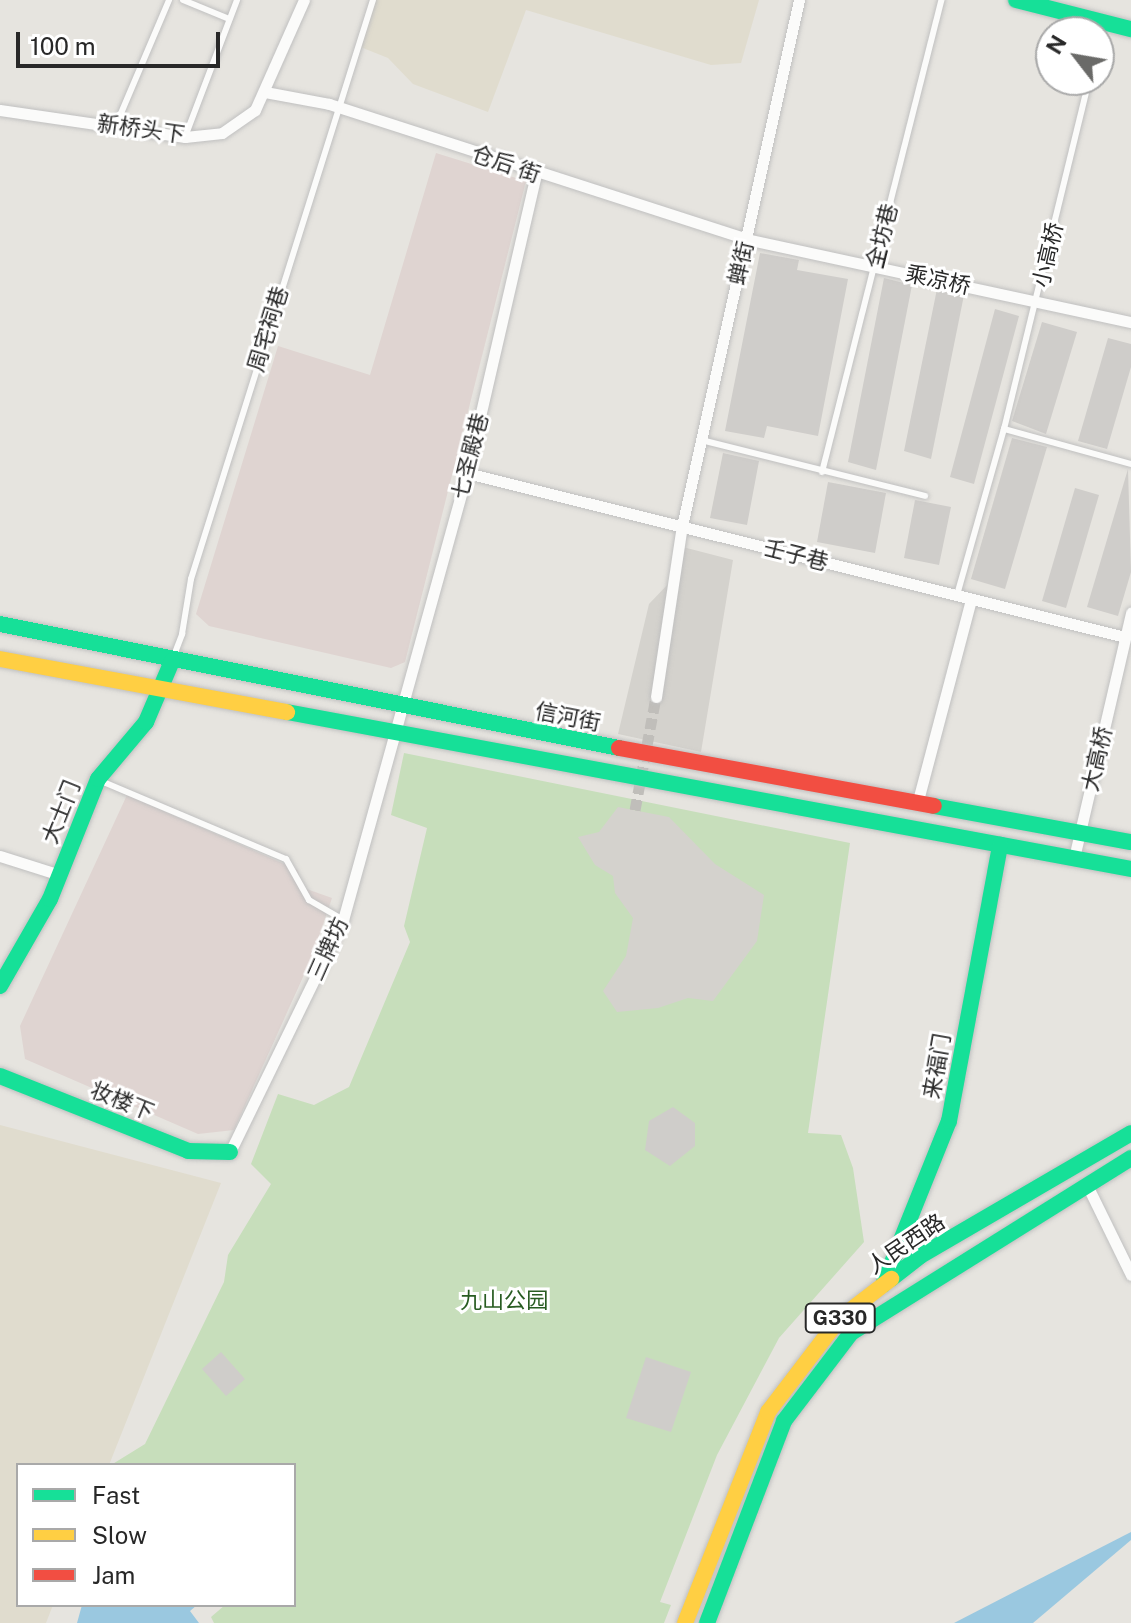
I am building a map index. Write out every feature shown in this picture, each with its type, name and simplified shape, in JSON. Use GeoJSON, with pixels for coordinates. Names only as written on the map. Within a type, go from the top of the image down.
{"type":"FeatureCollection","features":[{"type":"Feature","properties":{"kind":"main road"},"geometry":{"type":"LineString","coordinates":[[1016,0],[1050,3],[1077,16]]}},
{"type":"Feature","properties":{"kind":"main road","name":"信河街"},"geometry":{"type":"LineString","coordinates":[[0,624],[402,708],[1131,842]]}},
{"type":"Feature","properties":{"kind":"main road"},"geometry":{"type":"LineString","coordinates":[[0,659],[394,735],[1131,869]]}},
{"type":"Feature","properties":{"kind":"main road","name":"大士门"},"geometry":{"type":"LineString","coordinates":[[0,986],[60,875],[98,779],[146,722],[172,661]]}},
{"type":"Feature","properties":{"kind":"main road","name":"来福门"},"geometry":{"type":"LineString","coordinates":[[883,1285],[949,1121],[1000,845]]}},
{"type":"Feature","properties":{"kind":"main road","name":"妆楼下"},"geometry":{"type":"LineString","coordinates":[[0,1076],[188,1151],[230,1152]]}},
{"type":"Feature","properties":{"kind":"main road","name":"人民西路"},"geometry":{"type":"LineString","coordinates":[[685,1623],[768,1412],[839,1319],[920,1256],[1131,1133]]}},
{"type":"Feature","properties":{"kind":"main road","name":"人民西路"},"geometry":{"type":"LineString","coordinates":[[707,1623],[784,1421],[851,1333],[1131,1158]]}},
{"type":"Feature","properties":{"kind":"street","name":"新桥头下"},"geometry":{"type":"LineString","coordinates":[[0,110],[185,137],[222,133],[240,124],[265,92],[304,0]]}},
{"type":"Feature","properties":{"kind":"street","name":"蝉街"},"geometry":{"type":"LineString","coordinates":[[656,697],[682,526],[799,0]]}},
{"type":"Feature","properties":{"kind":"street","name":"仓后 街"},"geometry":{"type":"LineString","coordinates":[[265,92],[336,106],[536,174],[746,239]]}},
{"type":"Feature","properties":{"kind":"street","name":"七圣殿巷"},"geometry":{"type":"LineString","coordinates":[[394,735],[467,473],[536,174]]}},
{"type":"Feature","properties":{"kind":"street","name":"乘凉桥"},"geometry":{"type":"LineString","coordinates":[[746,239],[1131,322]]}},
{"type":"Feature","properties":{"kind":"street","name":"壬子巷"},"geometry":{"type":"LineString","coordinates":[[467,473],[1125,637]]}},
{"type":"Feature","properties":{"kind":"street"},"geometry":{"type":"LineString","coordinates":[[917,804],[971,599]]}},
{"type":"Feature","properties":{"kind":"street","name":"大高桥"},"geometry":{"type":"LineString","coordinates":[[1074,858],[1131,613]]}},
{"type":"Feature","properties":{"kind":"street","name":"三牌坊"},"geometry":{"type":"LineString","coordinates":[[230,1152],[343,920],[394,735]]}},
{"type":"Feature","properties":{"kind":"street"},"geometry":{"type":"LineString","coordinates":[[0,856],[60,875]]}},
{"type":"Feature","properties":{"kind":"street"},"geometry":{"type":"LineString","coordinates":[[1087,1185],[1131,1275]]}},
{"type":"Feature","properties":{"kind":"lane"},"geometry":{"type":"LineString","coordinates":[[116,125],[169,0]]}},
{"type":"Feature","properties":{"kind":"lane"},"geometry":{"type":"LineString","coordinates":[[183,0],[229,19]]}},
{"type":"Feature","properties":{"kind":"lane"},"geometry":{"type":"LineString","coordinates":[[185,137],[237,0]]}},
{"type":"Feature","properties":{"kind":"lane","name":"周宅祠巷"},"geometry":{"type":"LineString","coordinates":[[172,661],[182,634],[191,579],[336,106],[373,0]]}},
{"type":"Feature","properties":{"kind":"lane","name":"全坊巷"},"geometry":{"type":"LineString","coordinates":[[822,472],[941,0]]}},
{"type":"Feature","properties":{"kind":"lane","name":"小高桥"},"geometry":{"type":"LineString","coordinates":[[957,595],[1037,302],[1085,96]]}},
{"type":"Feature","properties":{"kind":"lane"},"geometry":{"type":"LineString","coordinates":[[1004,429],[1131,464]]}},
{"type":"Feature","properties":{"kind":"lane"},"geometry":{"type":"LineString","coordinates":[[701,440],[925,496]]}},
{"type":"Feature","properties":{"kind":"lane"},"geometry":{"type":"LineString","coordinates":[[98,779],[286,859],[309,900],[343,920]]}},
{"type":"Feature","properties":{"kind":"shaded area"},"geometry":{"type":"Polygon","coordinates":[[[375,0],[759,0],[741,63],[711,65],[526,10],[488,112],[413,84],[388,58],[358,46],[375,0]]]}},
{"type":"Feature","properties":{"kind":"shaded area"},"geometry":{"type":"Polygon","coordinates":[[[436,153],[526,181],[405,662],[391,668],[209,626],[196,614],[278,346],[370,375],[436,153]]]}},
{"type":"Feature","properties":{"kind":"shaded area"},"geometry":{"type":"Polygon","coordinates":[[[679,546],[733,560],[701,752],[618,734],[649,604],[669,583],[679,546]]]}},
{"type":"Feature","properties":{"kind":"shaded area"},"geometry":{"type":"Polygon","coordinates":[[[127,795],[298,870],[301,887],[332,898],[312,957],[234,1130],[198,1134],[25,1059],[20,1026],[127,795]]]}},
{"type":"Feature","properties":{"kind":"shaded area"},"geometry":{"type":"Polygon","coordinates":[[[618,807],[669,817],[715,864],[764,895],[757,941],[713,1001],[688,998],[658,1008],[617,1012],[603,991],[626,956],[633,918],[615,893],[613,876],[595,865],[578,837],[599,832],[618,807]]]}},
{"type":"Feature","properties":{"kind":"shaded area"},"geometry":{"type":"Polygon","coordinates":[[[0,1125],[221,1183],[110,1463],[16,1463],[16,1607],[52,1607],[46,1623],[0,1623],[0,1125]]]}},
{"type":"Feature","properties":{"kind":"green space","name":"九山公园"},"geometry":{"type":"Polygon","coordinates":[[[404,753],[850,843],[808,1133],[841,1135],[853,1168],[864,1242],[779,1338],[717,1455],[660,1602],[671,1605],[664,1623],[214,1623],[211,1617],[223,1607],[296,1607],[296,1463],[114,1463],[145,1444],[224,1282],[228,1255],[271,1184],[251,1164],[278,1094],[314,1105],[349,1087],[410,942],[404,926],[427,828],[391,815],[404,753]]]}},
{"type":"Feature","properties":{"kind":"water"},"geometry":{"type":"Polygon","coordinates":[[[1131,1532],[1131,1540],[1033,1623],[954,1623],[1131,1532]]]}},
{"type":"Feature","properties":{"kind":"water"},"geometry":{"type":"Polygon","coordinates":[[[81,1607],[195,1607],[190,1611],[199,1623],[77,1623],[81,1607]]]}},
{"type":"Feature","properties":{"kind":"building"},"geometry":{"type":"Polygon","coordinates":[[[760,253],[799,260],[797,270],[848,279],[818,436],[767,426],[764,438],[725,431],[760,253]]]}},
{"type":"Feature","properties":{"kind":"building"},"geometry":{"type":"Polygon","coordinates":[[[884,278],[912,285],[876,470],[848,462],[884,278]]]}},
{"type":"Feature","properties":{"kind":"building"},"geometry":{"type":"Polygon","coordinates":[[[937,289],[964,295],[931,459],[904,451],[937,289]]]}},
{"type":"Feature","properties":{"kind":"building"},"geometry":{"type":"Polygon","coordinates":[[[995,309],[1019,316],[974,484],[950,477],[995,309]]]}},
{"type":"Feature","properties":{"kind":"building"},"geometry":{"type":"Polygon","coordinates":[[[1042,322],[1077,332],[1046,434],[1012,421],[1042,322]]]}},
{"type":"Feature","properties":{"kind":"building"},"geometry":{"type":"Polygon","coordinates":[[[1108,338],[1131,344],[1131,367],[1107,449],[1078,441],[1108,338]]]}},
{"type":"Feature","properties":{"kind":"building"},"geometry":{"type":"Polygon","coordinates":[[[1012,438],[1047,447],[1005,589],[971,579],[1012,438]]]}},
{"type":"Feature","properties":{"kind":"building"},"geometry":{"type":"Polygon","coordinates":[[[723,453],[759,461],[747,525],[710,518],[723,453]]]}},
{"type":"Feature","properties":{"kind":"building"},"geometry":{"type":"Polygon","coordinates":[[[1128,469],[1131,572],[1118,616],[1087,607],[1128,469]]]}},
{"type":"Feature","properties":{"kind":"building"},"geometry":{"type":"Polygon","coordinates":[[[828,482],[886,493],[875,553],[817,542],[828,482]]]}},
{"type":"Feature","properties":{"kind":"building"},"geometry":{"type":"Polygon","coordinates":[[[1075,488],[1099,495],[1066,608],[1042,601],[1075,488]]]}},
{"type":"Feature","properties":{"kind":"building"},"geometry":{"type":"Polygon","coordinates":[[[915,500],[951,507],[939,565],[904,558],[915,500]]]}},
{"type":"Feature","properties":{"kind":"building"},"geometry":{"type":"Polygon","coordinates":[[[673,1107],[695,1123],[695,1146],[670,1166],[645,1150],[649,1121],[673,1107]]]}},
{"type":"Feature","properties":{"kind":"building"},"geometry":{"type":"Polygon","coordinates":[[[221,1352],[245,1379],[226,1396],[202,1369],[221,1352]]]}},
{"type":"Feature","properties":{"kind":"building"},"geometry":{"type":"Polygon","coordinates":[[[646,1357],[691,1372],[671,1432],[626,1418],[646,1357]]]}},
{"type":"Feature","properties":{"kind":"tunnel"},"geometry":{"type":"LineString","coordinates":[[635,810],[656,697]]}},
{"type":"Feature","properties":{"kind":"traffic: fast"},"geometry":{"type":"LineString","coordinates":[[1016,0],[1131,29]]}},
{"type":"Feature","properties":{"kind":"traffic: fast"},"geometry":{"type":"LineString","coordinates":[[0,624],[619,748]]}},
{"type":"Feature","properties":{"kind":"traffic: fast"},"geometry":{"type":"LineString","coordinates":[[0,986],[50,899],[98,779],[146,722],[172,661]]}},
{"type":"Feature","properties":{"kind":"traffic: fast"},"geometry":{"type":"LineString","coordinates":[[287,712],[1131,869]]}},
{"type":"Feature","properties":{"kind":"traffic: fast"},"geometry":{"type":"LineString","coordinates":[[934,806],[1131,842]]}},
{"type":"Feature","properties":{"kind":"traffic: fast"},"geometry":{"type":"LineString","coordinates":[[883,1285],[949,1121],[1000,845]]}},
{"type":"Feature","properties":{"kind":"traffic: fast"},"geometry":{"type":"LineString","coordinates":[[0,1076],[188,1151],[230,1152]]}},
{"type":"Feature","properties":{"kind":"traffic: fast"},"geometry":{"type":"LineString","coordinates":[[891,1279],[920,1256],[1131,1133]]}},
{"type":"Feature","properties":{"kind":"traffic: fast"},"geometry":{"type":"LineString","coordinates":[[707,1623],[784,1421],[851,1333],[1131,1158]]}},
{"type":"Feature","properties":{"kind":"traffic: slow"},"geometry":{"type":"LineString","coordinates":[[0,659],[287,712]]}},
{"type":"Feature","properties":{"kind":"traffic: slow"},"geometry":{"type":"LineString","coordinates":[[685,1623],[768,1412],[839,1319],[891,1279]]}},
{"type":"Feature","properties":{"kind":"traffic: jam"},"geometry":{"type":"LineString","coordinates":[[619,748],[934,806]]}}]}
